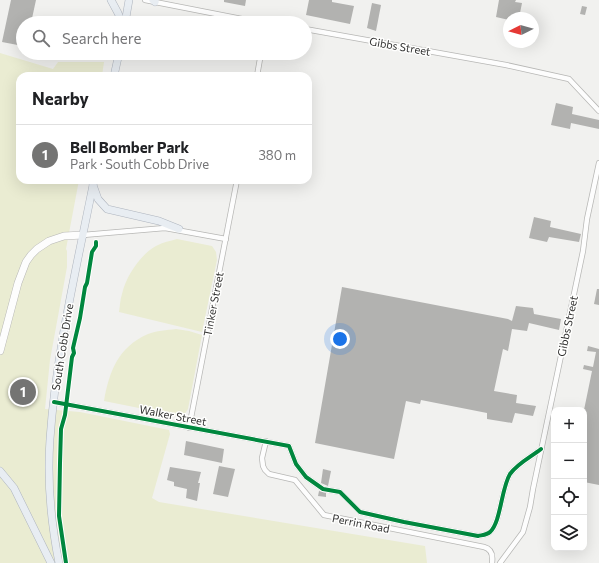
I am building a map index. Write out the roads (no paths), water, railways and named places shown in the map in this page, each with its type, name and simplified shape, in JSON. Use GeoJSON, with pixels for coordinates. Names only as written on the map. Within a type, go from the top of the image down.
{"type":"FeatureCollection","features":[{"type":"Feature","properties":{"kind":"main road"},"geometry":{"type":"LineString","coordinates":[[111,0],[120,16]]}},
{"type":"Feature","properties":{"kind":"main road"},"geometry":{"type":"LineString","coordinates":[[125,16],[129,0]]}},
{"type":"Feature","properties":{"kind":"main road"},"geometry":{"type":"LineString","coordinates":[[115,72],[117,60]]}},
{"type":"Feature","properties":{"kind":"main road","name":"South Cobb Drive"},"geometry":{"type":"LineString","coordinates":[[59,563],[52,519],[50,440],[62,345],[93,184]]}},
{"type":"Feature","properties":{"kind":"main road"},"geometry":{"type":"LineString","coordinates":[[94,184],[98,199],[107,209],[159,221],[179,229]]}},
{"type":"Feature","properties":{"kind":"main road"},"geometry":{"type":"LineString","coordinates":[[0,351],[18,283],[26,262],[37,249],[49,241],[64,236],[83,235]]}},
{"type":"Feature","properties":{"kind":"main road"},"geometry":{"type":"LineString","coordinates":[[0,471],[14,488],[51,563]]}},
{"type":"Feature","properties":{"kind":"street"},"geometry":{"type":"LineString","coordinates":[[145,0],[228,16]]}},
{"type":"Feature","properties":{"kind":"street","name":"Gibbs Street"},"geometry":{"type":"LineString","coordinates":[[312,30],[506,65],[569,79],[599,111]]}},
{"type":"Feature","properties":{"kind":"street"},"geometry":{"type":"LineString","coordinates":[[258,72],[260,60]]}},
{"type":"Feature","properties":{"kind":"street","name":"Gibbs Street"},"geometry":{"type":"LineString","coordinates":[[500,563],[523,532],[529,514],[532,489],[583,251],[587,219],[599,164]]}},
{"type":"Feature","properties":{"kind":"street","name":"Tinker Street"},"geometry":{"type":"LineString","coordinates":[[189,428],[236,184]]}},
{"type":"Feature","properties":{"kind":"street"},"geometry":{"type":"LineString","coordinates":[[83,235],[158,228],[179,229],[226,239]]}},
{"type":"Feature","properties":{"kind":"street","name":"Walker Street"},"geometry":{"type":"LineString","coordinates":[[54,402],[289,446],[296,464],[306,477],[323,489],[340,492],[360,512],[478,536],[490,532],[496,523],[505,484],[512,472],[541,449]]}},
{"type":"Feature","properties":{"kind":"street","name":"Perrin Road"},"geometry":{"type":"LineString","coordinates":[[266,441],[262,462],[265,470],[269,474],[295,480],[324,515],[484,547],[487,548],[492,554],[492,563]]}},
{"type":"Feature","properties":{"kind":"place","name":"Bell Bomber Park"},"geometry":{"type":"Point","coordinates":[23,392]}}]}
